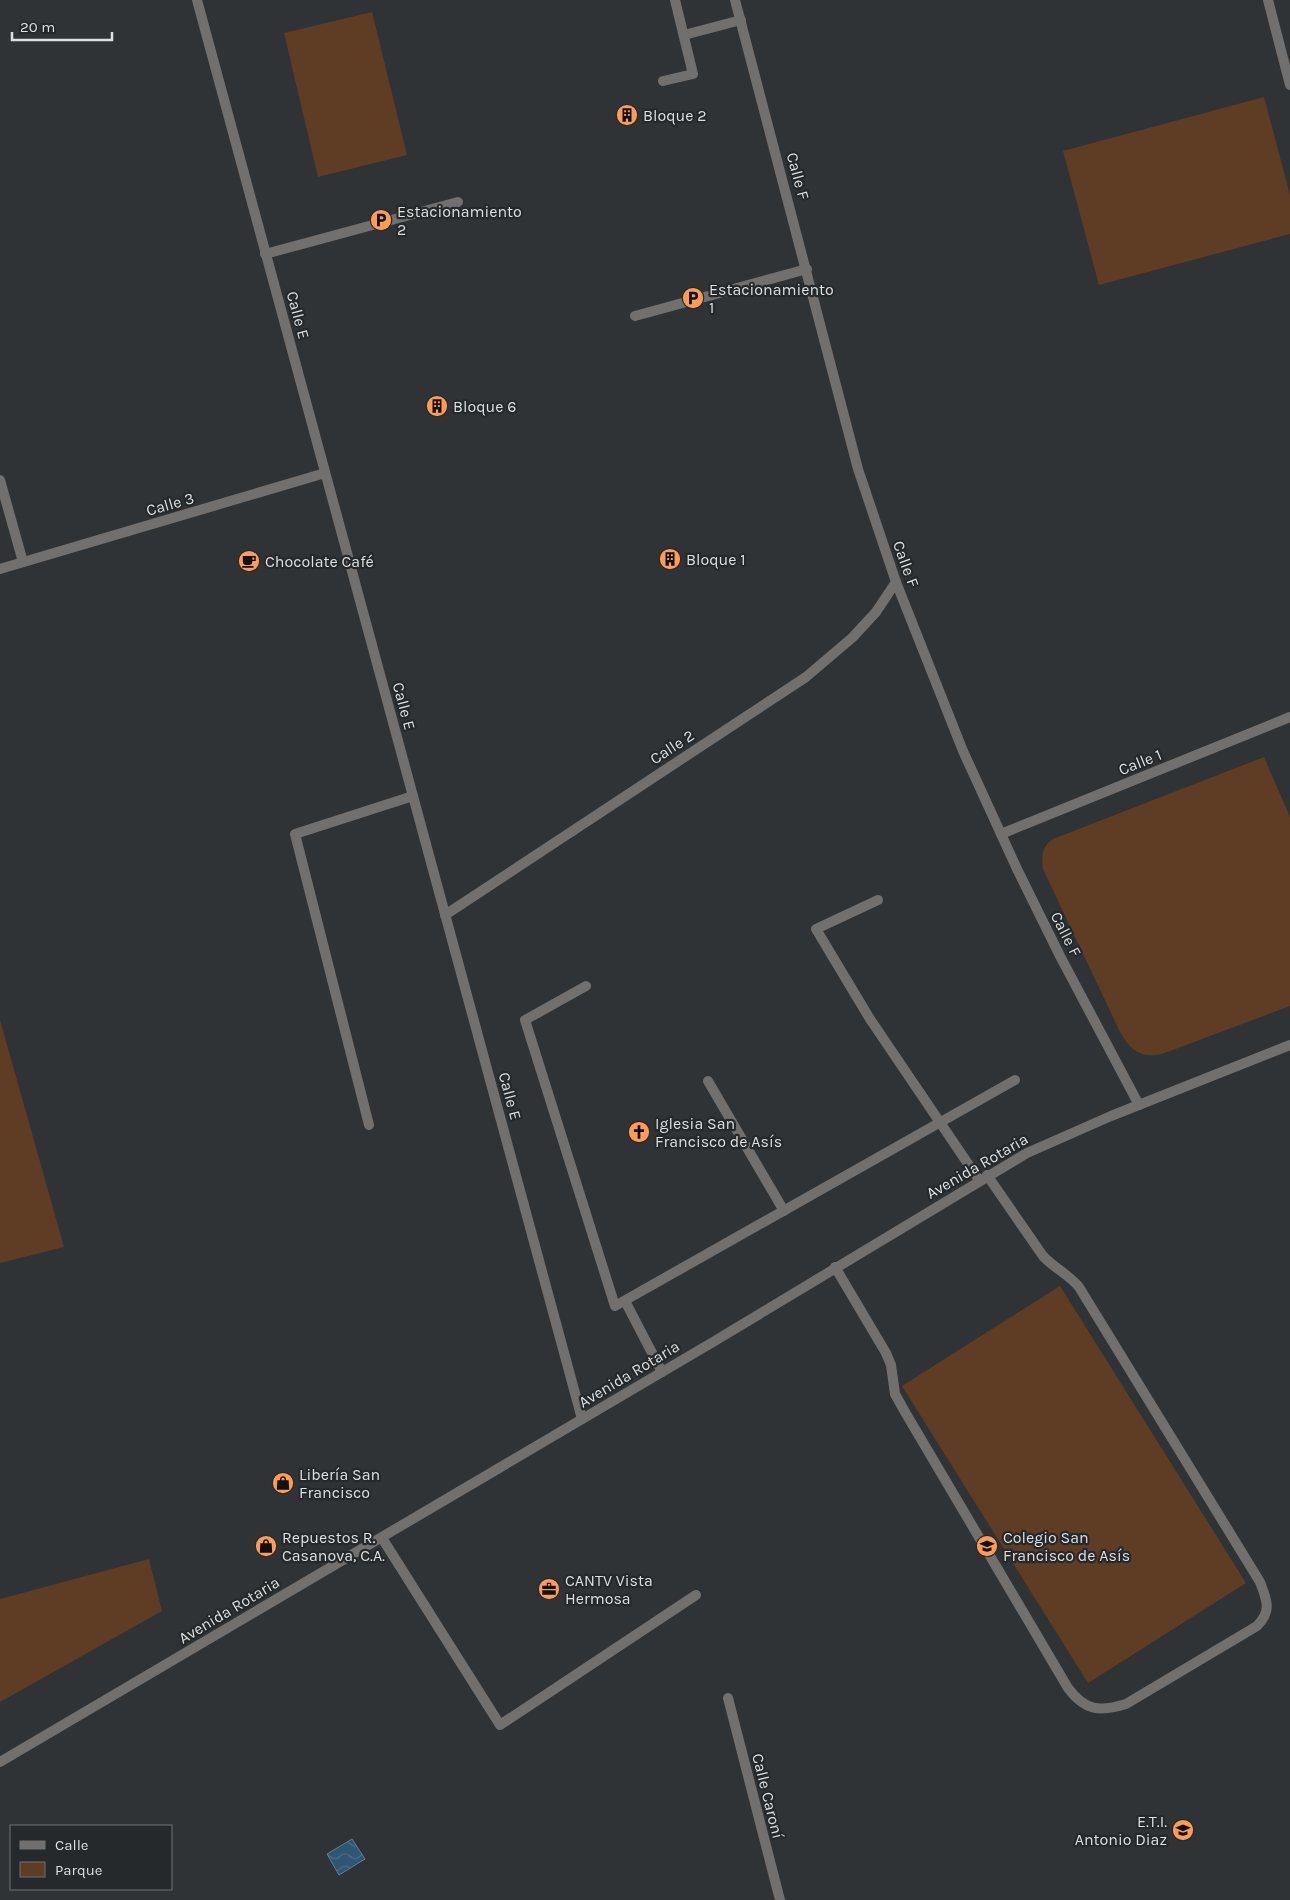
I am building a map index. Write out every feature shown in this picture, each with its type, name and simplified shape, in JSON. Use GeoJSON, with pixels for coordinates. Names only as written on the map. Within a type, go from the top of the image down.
{"type":"FeatureCollection","features":[{"type":"Feature","properties":{"kind":"street","name":"Calle E"},"geometry":{"type":"LineString","coordinates":[[197,0],[582,1419]]}},
{"type":"Feature","properties":{"kind":"street"},"geometry":{"type":"LineString","coordinates":[[663,81],[693,74],[675,0]]}},
{"type":"Feature","properties":{"kind":"street","name":"Calle F"},"geometry":{"type":"LineString","coordinates":[[735,0],[858,468],[896,582],[963,751],[1001,834],[1060,956],[1139,1105]]}},
{"type":"Feature","properties":{"kind":"street"},"geometry":{"type":"LineString","coordinates":[[1268,0],[1290,81]]}},
{"type":"Feature","properties":{"kind":"street"},"geometry":{"type":"LineString","coordinates":[[684,35],[741,20]]}},
{"type":"Feature","properties":{"kind":"street"},"geometry":{"type":"LineString","coordinates":[[265,254],[458,202]]}},
{"type":"Feature","properties":{"kind":"street"},"geometry":{"type":"LineString","coordinates":[[635,316],[807,269]]}},
{"type":"Feature","properties":{"kind":"street","name":"Calle 3"},"geometry":{"type":"LineString","coordinates":[[0,569],[326,474]]}},
{"type":"Feature","properties":{"kind":"street"},"geometry":{"type":"LineString","coordinates":[[0,480],[23,562]]}},
{"type":"Feature","properties":{"kind":"street","name":"Calle 2"},"geometry":{"type":"LineString","coordinates":[[445,915],[806,677],[853,636],[876,612],[896,582]]}},
{"type":"Feature","properties":{"kind":"street","name":"Calle 1"},"geometry":{"type":"LineString","coordinates":[[1001,834],[1290,718]]}},
{"type":"Feature","properties":{"kind":"street"},"geometry":{"type":"LineString","coordinates":[[369,1125],[295,834],[413,796]]}},
{"type":"Feature","properties":{"kind":"street"},"geometry":{"type":"LineString","coordinates":[[835,1268],[886,1353],[891,1365],[895,1394],[904,1412],[1063,1680],[1077,1700],[1088,1706],[1098,1708],[1111,1708],[1126,1704],[1257,1626],[1265,1618],[1267,1611],[1266,1598],[1260,1582],[1079,1287],[1072,1278],[1043,1256],[940,1122],[870,1019],[816,929],[878,900]]}},
{"type":"Feature","properties":{"kind":"street"},"geometry":{"type":"LineString","coordinates":[[586,986],[526,1020],[615,1306],[1015,1080]]}},
{"type":"Feature","properties":{"kind":"street","name":"Avenida Rotaria"},"geometry":{"type":"LineString","coordinates":[[0,1762],[662,1372],[983,1178],[1056,1138],[1290,1045]]}},
{"type":"Feature","properties":{"kind":"street"},"geometry":{"type":"LineString","coordinates":[[708,1081],[784,1211]]}},
{"type":"Feature","properties":{"kind":"street"},"geometry":{"type":"LineString","coordinates":[[625,1301],[662,1372]]}},
{"type":"Feature","properties":{"kind":"street"},"geometry":{"type":"LineString","coordinates":[[382,1538],[500,1725],[696,1595]]}},
{"type":"Feature","properties":{"kind":"street","name":"Calle Caroní"},"geometry":{"type":"LineString","coordinates":[[728,1698],[780,1900]]}},
{"type":"Feature","properties":{"kind":"green space"},"geometry":{"type":"Polygon","coordinates":[[[372,12],[407,155],[318,177],[284,33],[372,12]]]}},
{"type":"Feature","properties":{"kind":"green space"},"geometry":{"type":"Polygon","coordinates":[[[1264,97],[1290,195],[1290,234],[1099,285],[1063,151],[1264,97]]]}},
{"type":"Feature","properties":{"kind":"green space"},"geometry":{"type":"Polygon","coordinates":[[[1264,757],[1290,817],[1290,1006],[1162,1054],[1148,1055],[1137,1052],[1128,1044],[1120,1032],[1043,869],[1042,856],[1044,848],[1053,839],[1264,757]]]}},
{"type":"Feature","properties":{"kind":"green space"},"geometry":{"type":"Polygon","coordinates":[[[0,1020],[64,1247],[0,1263],[0,1020]]]}},
{"type":"Feature","properties":{"kind":"green space"},"geometry":{"type":"Polygon","coordinates":[[[1060,1286],[1246,1583],[1088,1683],[902,1386],[1060,1286]]]}},
{"type":"Feature","properties":{"kind":"green space"},"geometry":{"type":"Polygon","coordinates":[[[149,1559],[162,1611],[0,1702],[0,1599],[149,1559]]]}},
{"type":"Feature","properties":{"kind":"water"},"geometry":{"type":"Polygon","coordinates":[[[352,1839],[365,1859],[339,1875],[327,1854],[352,1839]]]}},
{"type":"Feature","properties":{"kind":"place","name":"Bloque 2"},"geometry":{"type":"Point","coordinates":[627,115]}},
{"type":"Feature","properties":{"kind":"place","name":"Estacionamiento 2"},"geometry":{"type":"Point","coordinates":[381,220]}},
{"type":"Feature","properties":{"kind":"place","name":"Estacionamiento 1"},"geometry":{"type":"Point","coordinates":[693,298]}},
{"type":"Feature","properties":{"kind":"place","name":"Bloque 6"},"geometry":{"type":"Point","coordinates":[437,406]}},
{"type":"Feature","properties":{"kind":"place","name":"Bloque 1"},"geometry":{"type":"Point","coordinates":[670,559]}},
{"type":"Feature","properties":{"kind":"place","name":"Chocolate Café"},"geometry":{"type":"Point","coordinates":[249,561]}},
{"type":"Feature","properties":{"kind":"place","name":"Iglesia San Francisco de Asís"},"geometry":{"type":"Point","coordinates":[639,1132]}},
{"type":"Feature","properties":{"kind":"place","name":"Libería San Francisco"},"geometry":{"type":"Point","coordinates":[283,1483]}},
{"type":"Feature","properties":{"kind":"place","name":"Repuestos R. Casanova, C.A."},"geometry":{"type":"Point","coordinates":[266,1546]}},
{"type":"Feature","properties":{"kind":"place","name":"Colegio San Francisco de Asís"},"geometry":{"type":"Point","coordinates":[987,1546]}},
{"type":"Feature","properties":{"kind":"place","name":"CANTV Vista Hermosa"},"geometry":{"type":"Point","coordinates":[549,1589]}},
{"type":"Feature","properties":{"kind":"place","name":"E.T.I. Antonio Diaz"},"geometry":{"type":"Point","coordinates":[1183,1830]}}]}
